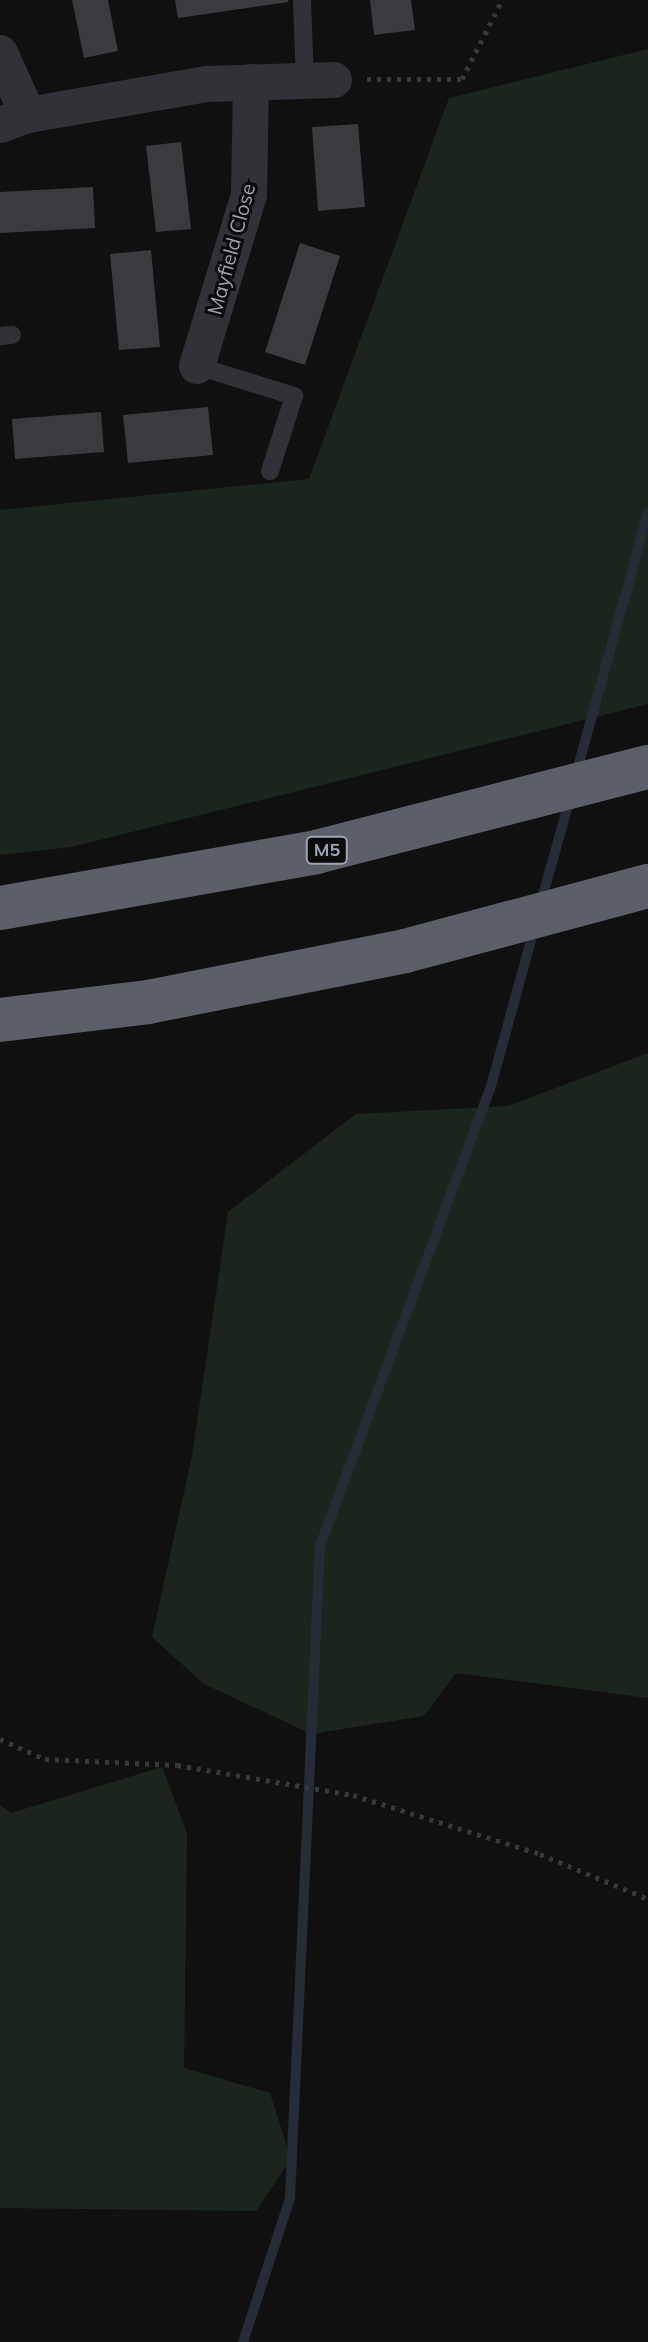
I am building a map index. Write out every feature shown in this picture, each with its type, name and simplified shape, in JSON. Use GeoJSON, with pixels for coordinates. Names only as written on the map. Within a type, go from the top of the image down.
{"type":"FeatureCollection","features":[{"type":"Feature","properties":{"kind":"highway","name":"M5"},"geometry":{"type":"LineString","coordinates":[[0,908],[316,852],[648,767]]}},
{"type":"Feature","properties":{"kind":"highway"},"geometry":{"type":"LineString","coordinates":[[0,1020],[148,1002],[405,951],[648,886]]}},
{"type":"Feature","properties":{"kind":"street"},"geometry":{"type":"LineString","coordinates":[[0,53],[14,120],[184,87],[319,80]]}},
{"type":"Feature","properties":{"kind":"street","name":"Mayfield Close"},"geometry":{"type":"LineString","coordinates":[[197,366],[249,195],[251,82]]}},
{"type":"Feature","properties":{"kind":"lane"},"geometry":{"type":"LineString","coordinates":[[302,0],[319,80]]}},
{"type":"Feature","properties":{"kind":"lane"},"geometry":{"type":"LineString","coordinates":[[197,366],[294,396],[270,471]]}},
{"type":"Feature","properties":{"kind":"path"},"geometry":{"type":"LineString","coordinates":[[319,80],[462,79],[502,0]]}},
{"type":"Feature","properties":{"kind":"path"},"geometry":{"type":"LineString","coordinates":[[0,1739],[45,1759],[177,1765],[353,1795],[540,1854],[648,1899]]}},
{"type":"Feature","properties":{"kind":"shaded area"},"geometry":{"type":"Polygon","coordinates":[[[648,49],[648,704],[71,847],[0,855],[0,510],[309,479],[449,98],[648,49]]]}},
{"type":"Feature","properties":{"kind":"shaded area"},"geometry":{"type":"Polygon","coordinates":[[[648,1053],[648,1698],[456,1673],[424,1716],[311,1734],[204,1684],[152,1637],[192,1456],[228,1212],[356,1114],[508,1106],[648,1053]]]}},
{"type":"Feature","properties":{"kind":"shaded area"},"geometry":{"type":"Polygon","coordinates":[[[162,1767],[187,1833],[184,2068],[270,2093],[291,2159],[256,2211],[0,2208],[0,1805],[11,1813],[162,1767]]]}},
{"type":"Feature","properties":{"kind":"building"},"geometry":{"type":"Polygon","coordinates":[[[72,0],[108,0],[118,51],[84,58],[72,0]]]}},
{"type":"Feature","properties":{"kind":"building"},"geometry":{"type":"Polygon","coordinates":[[[175,0],[288,0],[288,2],[178,18],[175,0]]]}},
{"type":"Feature","properties":{"kind":"building"},"geometry":{"type":"Polygon","coordinates":[[[370,0],[411,0],[415,30],[374,35],[370,0]]]}},
{"type":"Feature","properties":{"kind":"building"},"geometry":{"type":"Polygon","coordinates":[[[358,124],[365,207],[318,211],[312,127],[358,124]]]}},
{"type":"Feature","properties":{"kind":"building"},"geometry":{"type":"Polygon","coordinates":[[[181,142],[191,229],[156,232],[146,146],[181,142]]]}},
{"type":"Feature","properties":{"kind":"building"},"geometry":{"type":"Polygon","coordinates":[[[93,187],[95,228],[0,233],[0,192],[93,187]]]}},
{"type":"Feature","properties":{"kind":"building"},"geometry":{"type":"Polygon","coordinates":[[[300,243],[340,256],[305,365],[265,352],[300,243]]]}},
{"type":"Feature","properties":{"kind":"building"},"geometry":{"type":"Polygon","coordinates":[[[151,250],[160,347],[119,350],[110,254],[151,250]]]}},
{"type":"Feature","properties":{"kind":"building"},"geometry":{"type":"Polygon","coordinates":[[[208,407],[213,455],[128,463],[123,415],[208,407]]]}},
{"type":"Feature","properties":{"kind":"building"},"geometry":{"type":"Polygon","coordinates":[[[101,412],[104,452],[15,459],[12,419],[101,412]]]}},
{"type":"Feature","properties":{"kind":"waterway"},"geometry":{"type":"LineString","coordinates":[[576,774],[648,513]]}},
{"type":"Feature","properties":{"kind":"waterway"},"geometry":{"type":"LineString","coordinates":[[541,902],[570,798]]}},
{"type":"Feature","properties":{"kind":"waterway"},"geometry":{"type":"LineString","coordinates":[[243,2342],[290,2198],[320,1546],[490,1090],[534,929]]}}]}
